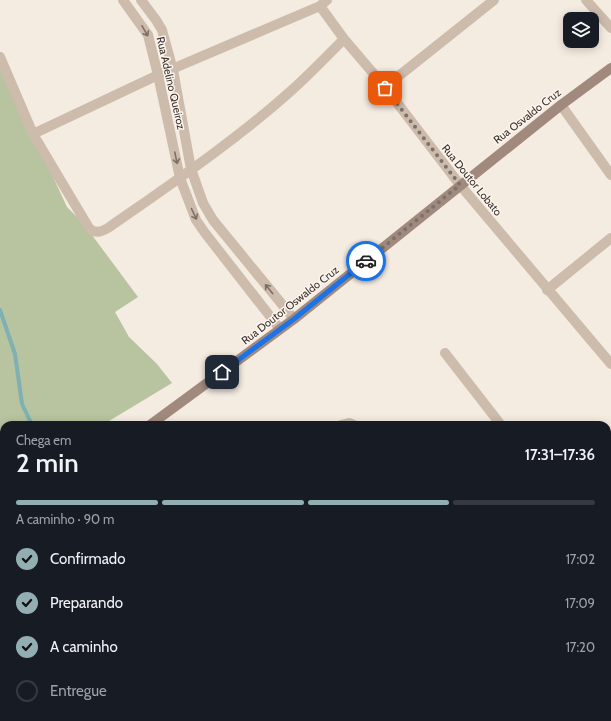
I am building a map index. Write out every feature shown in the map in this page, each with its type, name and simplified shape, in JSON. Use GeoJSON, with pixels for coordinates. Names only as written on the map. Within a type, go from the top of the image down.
{"type":"FeatureCollection","features":[{"type":"Feature","properties":{"kind":"street","name":"Rua Adelino Queiroz"},"geometry":{"type":"LineString","coordinates":[[123,0],[148,35],[180,178],[191,210],[204,233],[280,329]]}},
{"type":"Feature","properties":{"kind":"street"},"geometry":{"type":"LineString","coordinates":[[141,0],[162,30],[173,70],[191,169],[203,203],[213,220],[294,319]]}},
{"type":"Feature","properties":{"kind":"street"},"geometry":{"type":"LineString","coordinates":[[385,88],[494,0]]}},
{"type":"Feature","properties":{"kind":"street"},"geometry":{"type":"LineString","coordinates":[[586,0],[611,28]]}},
{"type":"Feature","properties":{"kind":"street"},"geometry":{"type":"LineString","coordinates":[[33,134],[158,75],[173,70],[324,3]]}},
{"type":"Feature","properties":{"kind":"street","name":"Rua Doutor Lobato"},"geometry":{"type":"LineString","coordinates":[[324,3],[344,39],[385,88],[460,185],[547,290],[611,364]]}},
{"type":"Feature","properties":{"kind":"street"},"geometry":{"type":"LineString","coordinates":[[0,57],[33,134],[88,228],[92,231],[102,231],[180,178],[259,118],[293,89],[344,39]]}},
{"type":"Feature","properties":{"kind":"street","name":"Rua Osvaldo Cruz"},"geometry":{"type":"LineString","coordinates":[[460,185],[561,105],[611,68]]}},
{"type":"Feature","properties":{"kind":"street"},"geometry":{"type":"LineString","coordinates":[[561,105],[611,175]]}},
{"type":"Feature","properties":{"kind":"street","name":"Rua Doutor Oswaldo Cruz"},"geometry":{"type":"LineString","coordinates":[[155,421],[294,319],[460,185]]}},
{"type":"Feature","properties":{"kind":"street"},"geometry":{"type":"LineString","coordinates":[[547,290],[611,238]]}},
{"type":"Feature","properties":{"kind":"street"},"geometry":{"type":"LineString","coordinates":[[445,353],[498,421]]}},
{"type":"Feature","properties":{"kind":"green space"},"geometry":{"type":"Polygon","coordinates":[[[0,62],[67,207],[83,223],[138,297],[115,312],[129,337],[157,364],[172,383],[109,421],[0,421],[0,62]]]}},
{"type":"Feature","properties":{"kind":"waterway"},"geometry":{"type":"LineString","coordinates":[[0,310],[15,354],[22,404],[30,421]]}},
{"type":"Feature","properties":{"kind":"way so far"},"geometry":{"type":"LineString","coordinates":[[366,261],[460,185],[385,88]]}},
{"type":"Feature","properties":{"kind":"route"},"geometry":{"type":"LineString","coordinates":[[222,372],[294,319],[366,261]]}}]}
